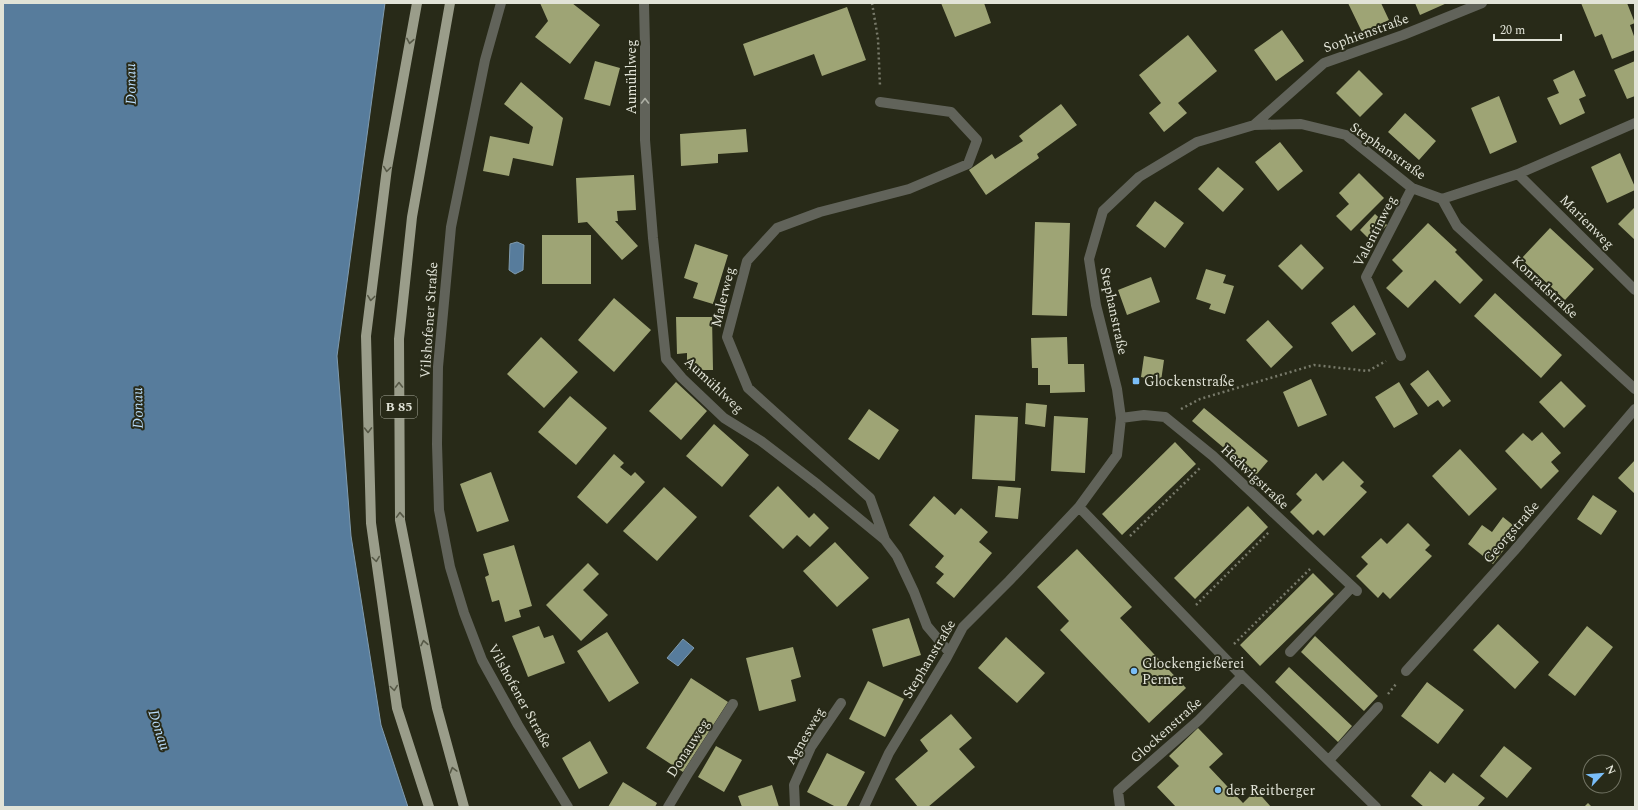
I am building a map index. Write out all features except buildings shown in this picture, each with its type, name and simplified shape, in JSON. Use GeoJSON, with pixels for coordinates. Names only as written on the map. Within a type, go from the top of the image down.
{"type":"FeatureCollection","features":[{"type":"Feature","properties":{"kind":"main road","name":"B 85"},"geometry":{"type":"LineString","coordinates":[[417,3],[387,168],[366,336],[371,524],[397,708],[430,807]]}},
{"type":"Feature","properties":{"kind":"main road","name":"B 85"},"geometry":{"type":"LineString","coordinates":[[450,3],[412,217],[399,339],[400,520],[437,708],[464,807]]}},
{"type":"Feature","properties":{"kind":"street","name":"Vilshofener Straße"},"geometry":{"type":"LineString","coordinates":[[501,3],[485,60],[451,227],[438,367],[437,444],[439,510],[450,567],[464,613],[482,660],[518,725],[568,807]]}},
{"type":"Feature","properties":{"kind":"street","name":"Aumühlweg"},"geometry":{"type":"LineString","coordinates":[[644,3],[646,46],[646,140],[652,238],[666,359],[682,378],[724,418],[761,441],[817,484],[885,540],[897,556],[914,592],[927,626],[949,652]]}},
{"type":"Feature","properties":{"kind":"street","name":"Sophienstraße"},"geometry":{"type":"LineString","coordinates":[[1254,125],[1324,62],[1402,35],[1482,3]]}},
{"type":"Feature","properties":{"kind":"street","name":"Malerweg"},"geometry":{"type":"LineString","coordinates":[[880,102],[951,112],[977,140],[968,164],[909,189],[820,212],[777,228],[747,260],[727,337],[748,388],[870,498],[885,540]]}},
{"type":"Feature","properties":{"kind":"street"},"geometry":{"type":"LineString","coordinates":[[1442,199],[1518,174],[1635,123]]}},
{"type":"Feature","properties":{"kind":"street","name":"Stephanstraße"},"geometry":{"type":"LineString","coordinates":[[864,807],[889,753],[963,627],[1009,581],[1079,506],[1117,455],[1121,418],[1117,389],[1096,305],[1089,259],[1103,211],[1139,177],[1197,142],[1254,125],[1301,124],[1346,135],[1412,188],[1442,199]]}},
{"type":"Feature","properties":{"kind":"street","name":"Marienweg"},"geometry":{"type":"LineString","coordinates":[[1518,174],[1635,290]]}},
{"type":"Feature","properties":{"kind":"street","name":"Valentinweg"},"geometry":{"type":"LineString","coordinates":[[1400,354],[1366,276],[1412,188]]}},
{"type":"Feature","properties":{"kind":"street","name":"Konradstraße"},"geometry":{"type":"LineString","coordinates":[[1442,199],[1457,226],[1635,389]]}},
{"type":"Feature","properties":{"kind":"street","name":"Georgstraße"},"geometry":{"type":"LineString","coordinates":[[1406,671],[1514,551],[1635,409]]}},
{"type":"Feature","properties":{"kind":"street"},"geometry":{"type":"LineString","coordinates":[[1121,418],[1144,415],[1165,417]]}},
{"type":"Feature","properties":{"kind":"street","name":"Hedwigstraße"},"geometry":{"type":"LineString","coordinates":[[1165,417],[1213,456],[1354,589],[1290,652]]}},
{"type":"Feature","properties":{"kind":"street"},"geometry":{"type":"LineString","coordinates":[[1079,506],[1222,656],[1376,807]]}},
{"type":"Feature","properties":{"kind":"street","name":"Glockenstraße"},"geometry":{"type":"LineString","coordinates":[[1120,807],[1118,792],[1199,720],[1242,676]]}},
{"type":"Feature","properties":{"kind":"street","name":"Agnesweg"},"geometry":{"type":"LineString","coordinates":[[795,807],[794,785],[812,747],[841,703]]}},
{"type":"Feature","properties":{"kind":"street","name":"Donauweg"},"geometry":{"type":"LineString","coordinates":[[668,807],[733,704]]}},
{"type":"Feature","properties":{"kind":"street"},"geometry":{"type":"LineString","coordinates":[[1329,760],[1378,707]]}},
{"type":"Feature","properties":{"kind":"path"},"geometry":{"type":"LineString","coordinates":[[872,3],[878,39],[880,102]]}},
{"type":"Feature","properties":{"kind":"path"},"geometry":{"type":"LineString","coordinates":[[1165,417],[1200,399],[1314,365],[1368,371],[1400,354]]}},
{"type":"Feature","properties":{"kind":"path"},"geometry":{"type":"LineString","coordinates":[[1118,547],[1213,456]]}},
{"type":"Feature","properties":{"kind":"path"},"geometry":{"type":"LineString","coordinates":[[1185,617],[1281,520]]}},
{"type":"Feature","properties":{"kind":"path"},"geometry":{"type":"LineString","coordinates":[[1222,656],[1321,558]]}},
{"type":"Feature","properties":{"kind":"path"},"geometry":{"type":"LineString","coordinates":[[1378,707],[1406,671]]}},
{"type":"Feature","properties":{"kind":"water","name":"Donau"},"geometry":{"type":"Polygon","coordinates":[[[3,3],[385,3],[337,356],[351,536],[381,725],[408,807],[3,807],[3,3]]]}},
{"type":"Feature","properties":{"kind":"water"},"geometry":{"type":"Polygon","coordinates":[[[517,242],[524,245],[523,270],[515,274],[509,270],[510,244],[517,242]]]}},
{"type":"Feature","properties":{"kind":"water"},"geometry":{"type":"Polygon","coordinates":[[[683,639],[694,648],[678,666],[667,658],[683,639]]]}},
{"type":"Feature","properties":{"kind":"place","name":"Glockenstraße"},"geometry":{"type":"Point","coordinates":[1136,381]}},
{"type":"Feature","properties":{"kind":"place","name":"Glockengießerei Perner"},"geometry":{"type":"Point","coordinates":[1134,671]}},
{"type":"Feature","properties":{"kind":"place","name":"der Reitberger"},"geometry":{"type":"Point","coordinates":[1218,790]}}]}
